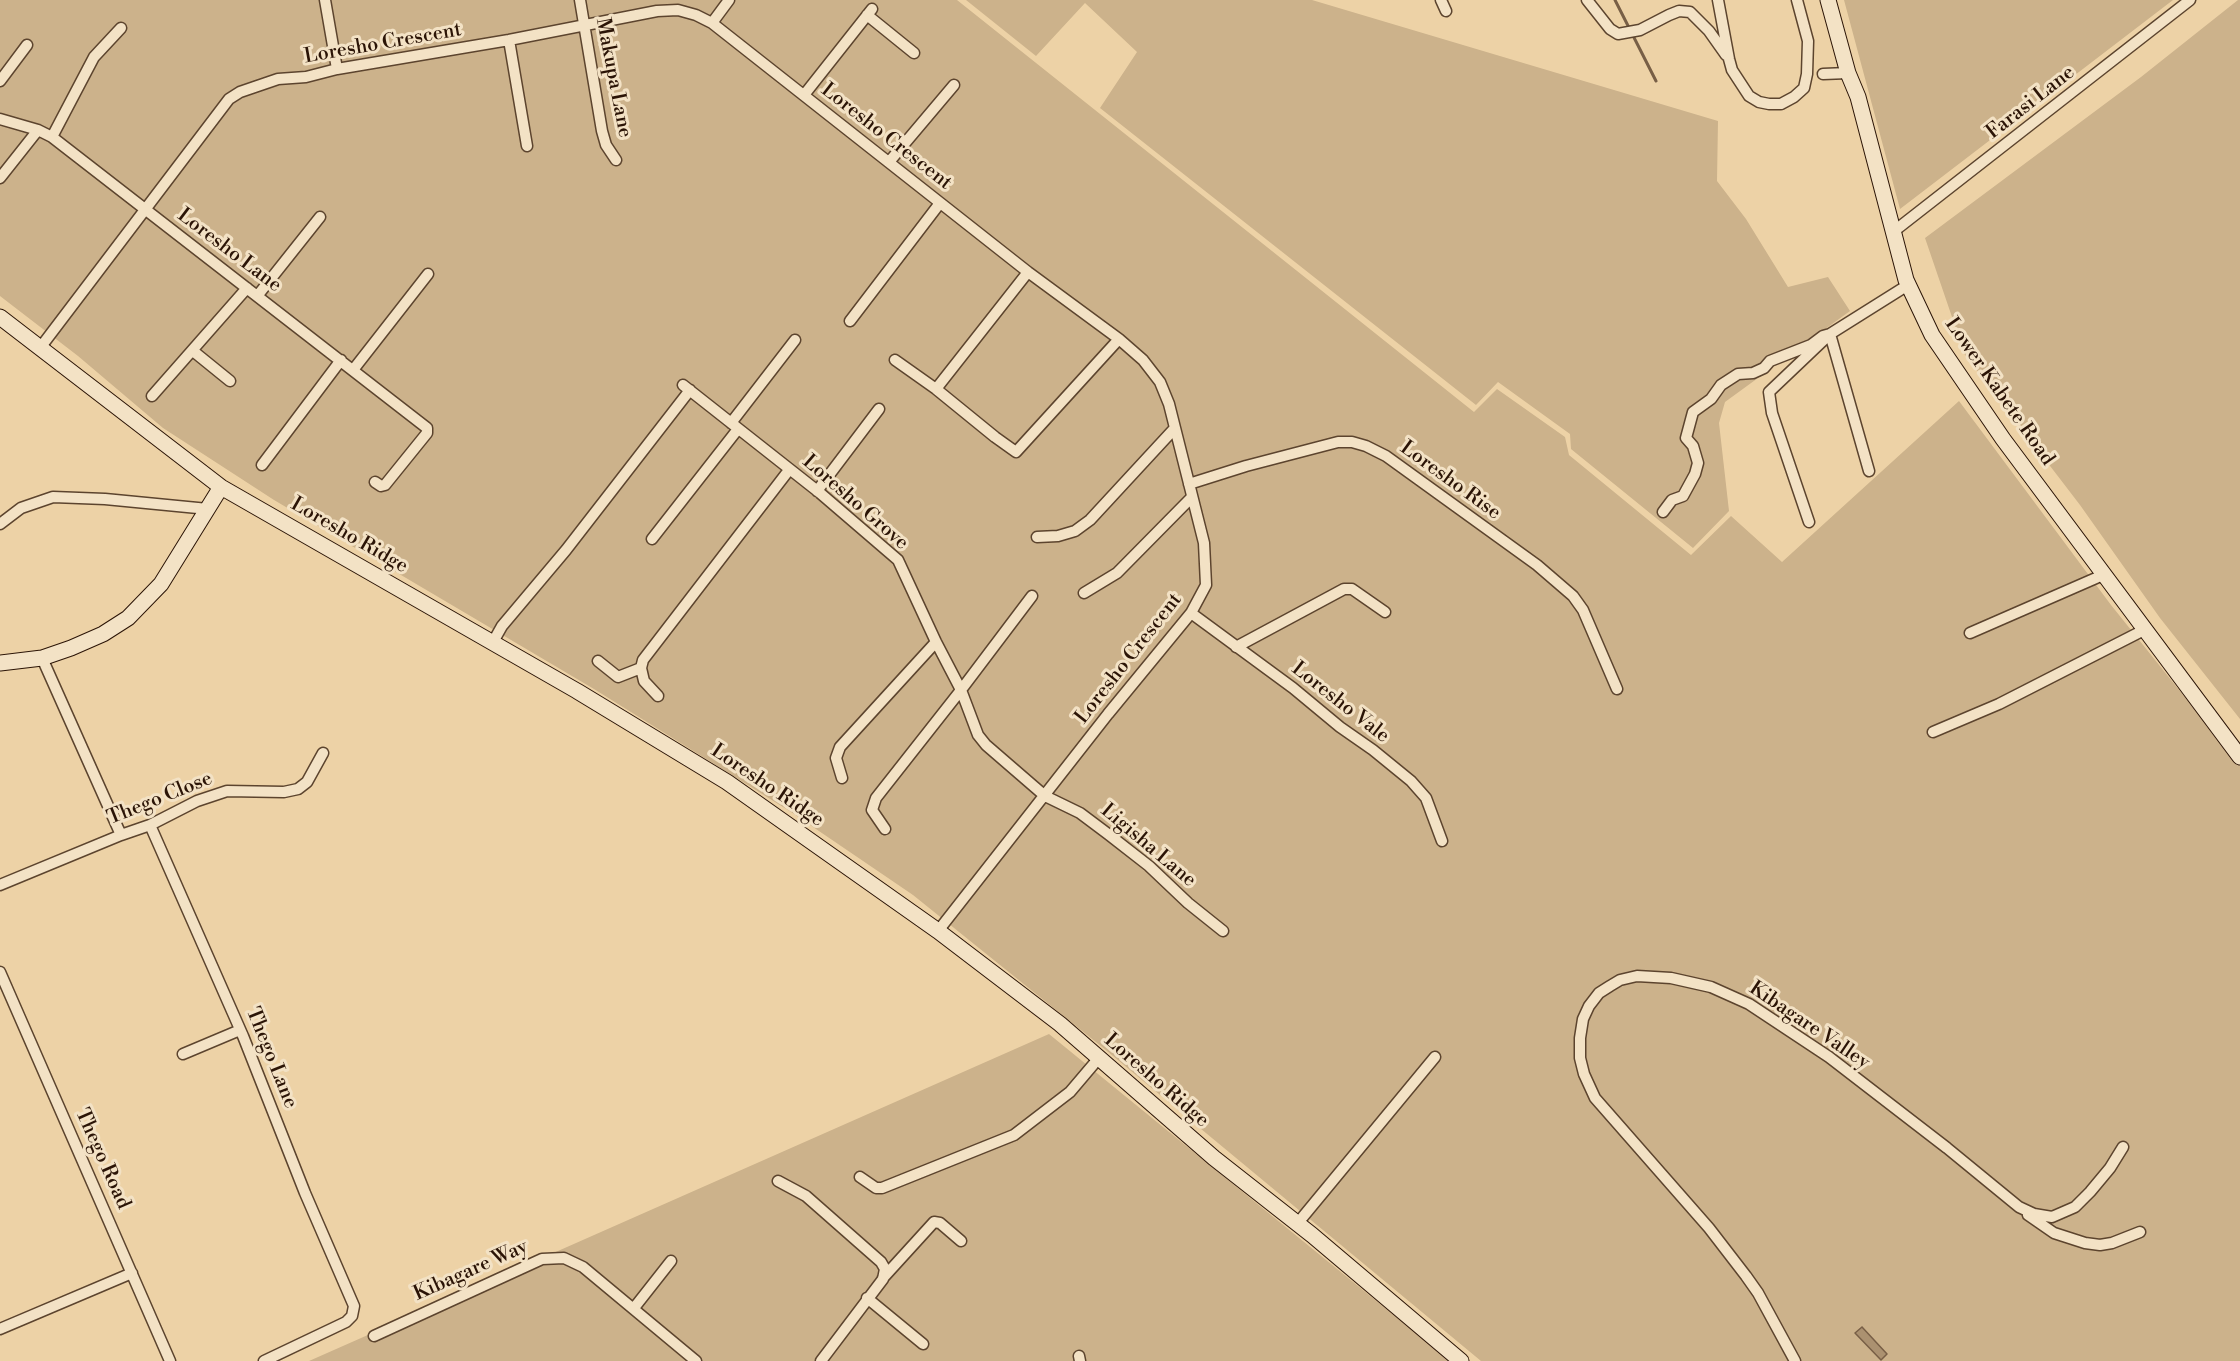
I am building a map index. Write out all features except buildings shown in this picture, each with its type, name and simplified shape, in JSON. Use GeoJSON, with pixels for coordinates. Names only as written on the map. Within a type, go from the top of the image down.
{"type":"FeatureCollection","features":[{"type":"Feature","properties":{"kind":"main road","name":"Lower Kabete Road"},"geometry":{"type":"LineString","coordinates":[[1828,0],[1848,73],[1858,97],[1908,285],[1932,335],[1976,402],[2240,757]]}},
{"type":"Feature","properties":{"kind":"main road","name":"Loresho Ridge"},"geometry":{"type":"LineString","coordinates":[[0,317],[221,487],[493,642],[727,782],[938,931],[1060,1024],[1214,1158],[1461,1361]]}},
{"type":"Feature","properties":{"kind":"main road"},"geometry":{"type":"LineString","coordinates":[[0,663],[42,658],[71,648],[103,634],[128,618],[161,584],[221,487]]}},
{"type":"Feature","properties":{"kind":"street"},"geometry":{"type":"LineString","coordinates":[[325,0],[337,69]]}},
{"type":"Feature","properties":{"kind":"street","name":"Makupa Lane"},"geometry":{"type":"LineString","coordinates":[[580,0],[602,131],[606,145],[616,160]]}},
{"type":"Feature","properties":{"kind":"street"},"geometry":{"type":"LineString","coordinates":[[712,23],[729,0]]}},
{"type":"Feature","properties":{"kind":"street"},"geometry":{"type":"LineString","coordinates":[[1441,0],[1446,11]]}},
{"type":"Feature","properties":{"kind":"street"},"geometry":{"type":"LineString","coordinates":[[1587,0],[1610,29],[1618,34],[1640,30],[1679,11],[1690,12],[1709,31],[1729,59]]}},
{"type":"Feature","properties":{"kind":"street"},"geometry":{"type":"LineString","coordinates":[[1718,0],[1732,70],[1749,96],[1759,102],[1769,104],[1781,104],[1794,97],[1815,74],[1797,0]]}},
{"type":"Feature","properties":{"kind":"street","name":"Farasi Lane"},"geometry":{"type":"LineString","coordinates":[[1893,232],[2190,0]]}},
{"type":"Feature","properties":{"kind":"street","name":"Loresho Crescent"},"geometry":{"type":"LineString","coordinates":[[40,348],[229,99],[251,88],[278,79],[306,77],[337,69],[671,10],[696,15],[712,23],[1028,272],[1119,339],[1143,360],[1160,382],[1170,405],[1204,543],[1206,585],[1191,614],[1108,714],[938,931]]}},
{"type":"Feature","properties":{"kind":"street"},"geometry":{"type":"LineString","coordinates":[[804,95],[870,12],[914,53]]}},
{"type":"Feature","properties":{"kind":"street"},"geometry":{"type":"LineString","coordinates":[[52,137],[94,57],[121,28]]}},
{"type":"Feature","properties":{"kind":"street"},"geometry":{"type":"LineString","coordinates":[[509,40],[527,146]]}},
{"type":"Feature","properties":{"kind":"street"},"geometry":{"type":"LineString","coordinates":[[0,81],[27,45]]}},
{"type":"Feature","properties":{"kind":"street"},"geometry":{"type":"LineString","coordinates":[[1815,74],[1848,73]]}},
{"type":"Feature","properties":{"kind":"street"},"geometry":{"type":"LineString","coordinates":[[890,162],[954,85]]}},
{"type":"Feature","properties":{"kind":"street","name":"Loresho Lane"},"geometry":{"type":"LineString","coordinates":[[0,119],[38,130],[52,137],[427,428],[427,433],[385,484],[381,486],[375,482]]}},
{"type":"Feature","properties":{"kind":"street"},"geometry":{"type":"LineString","coordinates":[[0,178],[38,130]]}},
{"type":"Feature","properties":{"kind":"street"},"geometry":{"type":"LineString","coordinates":[[850,321],[940,203]]}},
{"type":"Feature","properties":{"kind":"street"},"geometry":{"type":"LineString","coordinates":[[258,295],[320,217]]}},
{"type":"Feature","properties":{"kind":"street"},"geometry":{"type":"LineString","coordinates":[[936,389],[1028,272]]}},
{"type":"Feature","properties":{"kind":"street"},"geometry":{"type":"LineString","coordinates":[[353,370],[428,274]]}},
{"type":"Feature","properties":{"kind":"street"},"geometry":{"type":"LineString","coordinates":[[1809,522],[1772,413],[1769,392],[1830,334],[1908,285]]}},
{"type":"Feature","properties":{"kind":"street"},"geometry":{"type":"LineString","coordinates":[[152,396],[247,288]]}},
{"type":"Feature","properties":{"kind":"street"},"geometry":{"type":"LineString","coordinates":[[1830,334],[1869,471]]}},
{"type":"Feature","properties":{"kind":"street"},"geometry":{"type":"LineString","coordinates":[[1663,512],[1672,500],[1683,496],[1695,474],[1698,463],[1693,446],[1686,438],[1693,412],[1712,399],[1721,385],[1738,374],[1753,373],[1764,368],[1770,361],[1811,345],[1830,334]]}},
{"type":"Feature","properties":{"kind":"street"},"geometry":{"type":"LineString","coordinates":[[895,360],[1016,452],[1119,339]]}},
{"type":"Feature","properties":{"kind":"street"},"geometry":{"type":"LineString","coordinates":[[652,539],[795,340]]}},
{"type":"Feature","properties":{"kind":"street"},"geometry":{"type":"LineString","coordinates":[[193,351],[230,381]]}},
{"type":"Feature","properties":{"kind":"street"},"geometry":{"type":"LineString","coordinates":[[262,465],[341,360]]}},
{"type":"Feature","properties":{"kind":"street","name":"Loresho Grove"},"geometry":{"type":"LineString","coordinates":[[493,642],[502,626],[566,550],[687,387],[867,532],[898,561],[936,642],[962,690],[978,735],[1045,796]]}},
{"type":"Feature","properties":{"kind":"street"},"geometry":{"type":"LineString","coordinates":[[817,491],[879,409]]}},
{"type":"Feature","properties":{"kind":"street"},"geometry":{"type":"LineString","coordinates":[[1037,537],[1058,536],[1075,531],[1090,520],[1175,428]]}},
{"type":"Feature","properties":{"kind":"street","name":"Loresho Rise"},"geometry":{"type":"LineString","coordinates":[[1189,484],[1246,466],[1338,442],[1352,442],[1366,446],[1386,456],[1537,565],[1573,596],[1583,610],[1617,689]]}},
{"type":"Feature","properties":{"kind":"street"},"geometry":{"type":"LineString","coordinates":[[658,696],[644,681],[641,668],[643,660],[789,470]]}},
{"type":"Feature","properties":{"kind":"street"},"geometry":{"type":"LineString","coordinates":[[0,524],[21,508],[53,496],[208,509]]}},
{"type":"Feature","properties":{"kind":"street"},"geometry":{"type":"LineString","coordinates":[[1084,593],[1117,573],[1192,497]]}},
{"type":"Feature","properties":{"kind":"street"},"geometry":{"type":"LineString","coordinates":[[1971,633],[2103,575]]}},
{"type":"Feature","properties":{"kind":"street"},"geometry":{"type":"LineString","coordinates":[[1236,647],[1344,589],[1352,589],[1385,612]]}},
{"type":"Feature","properties":{"kind":"street"},"geometry":{"type":"LineString","coordinates":[[885,829],[872,810],[876,798],[962,690],[1032,596]]}},
{"type":"Feature","properties":{"kind":"street","name":"Loresho Vale"},"geometry":{"type":"LineString","coordinates":[[1191,614],[1293,688],[1422,791],[1442,842]]}},
{"type":"Feature","properties":{"kind":"street"},"geometry":{"type":"LineString","coordinates":[[1933,732],[1999,704],[2144,630]]}},
{"type":"Feature","properties":{"kind":"street"},"geometry":{"type":"LineString","coordinates":[[842,778],[836,758],[840,747],[936,642]]}},
{"type":"Feature","properties":{"kind":"street"},"geometry":{"type":"LineString","coordinates":[[42,658],[121,835]]}},
{"type":"Feature","properties":{"kind":"street"},"geometry":{"type":"LineString","coordinates":[[598,661],[618,677],[641,668]]}},
{"type":"Feature","properties":{"kind":"street","name":"Thego Close"},"geometry":{"type":"LineString","coordinates":[[0,885],[150,825],[197,801],[227,791],[266,792],[298,789],[307,782],[323,753]]}},
{"type":"Feature","properties":{"kind":"street","name":"Ligisha Lane"},"geometry":{"type":"LineString","coordinates":[[1045,796],[1080,813],[1108,834],[1149,866],[1188,903],[1223,931]]}},
{"type":"Feature","properties":{"kind":"street","name":"Thego Lane"},"geometry":{"type":"LineString","coordinates":[[150,825],[240,1030],[305,1193],[354,1306],[352,1316],[346,1322],[264,1361]]}},
{"type":"Feature","properties":{"kind":"street","name":"Thego Road"},"geometry":{"type":"LineString","coordinates":[[0,972],[170,1361]]}},
{"type":"Feature","properties":{"kind":"street","name":"Kibagare Valley"},"geometry":{"type":"LineString","coordinates":[[1795,1361],[1758,1293],[1746,1276],[1709,1228],[1595,1098],[1584,1074],[1580,1058],[1583,1019],[1599,993],[1620,980],[1637,976],[1656,977],[1694,982],[1749,1004],[1829,1057],[2019,1207],[2045,1217],[2068,1211],[2090,1192],[2110,1168],[2123,1147]]}},
{"type":"Feature","properties":{"kind":"street"},"geometry":{"type":"LineString","coordinates":[[183,1054],[240,1030]]}},
{"type":"Feature","properties":{"kind":"street"},"geometry":{"type":"LineString","coordinates":[[1297,1224],[1435,1057]]}},
{"type":"Feature","properties":{"kind":"street"},"geometry":{"type":"LineString","coordinates":[[860,1178],[876,1188],[882,1188],[1014,1135],[1070,1092],[1098,1059]]}},
{"type":"Feature","properties":{"kind":"street"},"geometry":{"type":"LineString","coordinates":[[778,1181],[806,1196],[881,1262],[885,1269],[883,1279]]}},
{"type":"Feature","properties":{"kind":"street"},"geometry":{"type":"LineString","coordinates":[[2019,1207],[2033,1220],[2054,1233],[2085,1243],[2100,1245],[2112,1243],[2140,1232]]}},
{"type":"Feature","properties":{"kind":"street"},"geometry":{"type":"LineString","coordinates":[[821,1361],[867,1298],[934,1222],[940,1222],[962,1241]]}},
{"type":"Feature","properties":{"kind":"street","name":"Kibagare Way"},"geometry":{"type":"LineString","coordinates":[[374,1336],[542,1259],[552,1257],[564,1258],[583,1267],[696,1361]]}},
{"type":"Feature","properties":{"kind":"street"},"geometry":{"type":"LineString","coordinates":[[634,1308],[671,1261]]}},
{"type":"Feature","properties":{"kind":"street"},"geometry":{"type":"LineString","coordinates":[[0,1329],[132,1273]]}},
{"type":"Feature","properties":{"kind":"street"},"geometry":{"type":"LineString","coordinates":[[867,1298],[923,1344]]}},
{"type":"Feature","properties":{"kind":"shaded area"},"geometry":{"type":"Polygon","coordinates":[[[0,0],[957,0],[1474,412],[1497,389],[1565,437],[1569,455],[1691,555],[1731,516],[1782,562],[1959,401],[2111,605],[2240,766],[2240,1361],[1481,1361],[1107,1051],[913,895],[791,812],[594,689],[274,500],[163,428],[78,356],[0,296],[0,0]]]}},
{"type":"Feature","properties":{"kind":"shaded area"},"geometry":{"type":"Polygon","coordinates":[[[966,0],[1312,0],[1718,121],[1717,181],[1746,219],[1788,287],[1828,277],[1850,311],[1725,402],[1719,423],[1729,511],[1693,548],[1571,449],[1570,434],[1498,382],[1476,405],[1100,108],[1137,52],[1085,3],[1036,56],[966,0]]]}},
{"type":"Feature","properties":{"kind":"shaded area"},"geometry":{"type":"Polygon","coordinates":[[[1844,0],[2173,0],[1900,209],[1844,0]]]}},
{"type":"Feature","properties":{"kind":"shaded area"},"geometry":{"type":"Polygon","coordinates":[[[2240,0],[2240,719],[2160,618],[2080,505],[1965,355],[1925,238],[2141,77],[2240,0]]]}},
{"type":"Feature","properties":{"kind":"shaded area"},"geometry":{"type":"Polygon","coordinates":[[[1049,1034],[1450,1361],[309,1361],[1049,1034]]]}},
{"type":"Feature","properties":{"kind":"shaded area"},"geometry":{"type":"Polygon","coordinates":[[[1862,1327],[1887,1354],[1881,1360],[1855,1333],[1862,1327]]]}},
{"type":"Feature","properties":{"kind":"waterway"},"geometry":{"type":"LineString","coordinates":[[1615,0],[1656,81]]}}]}
